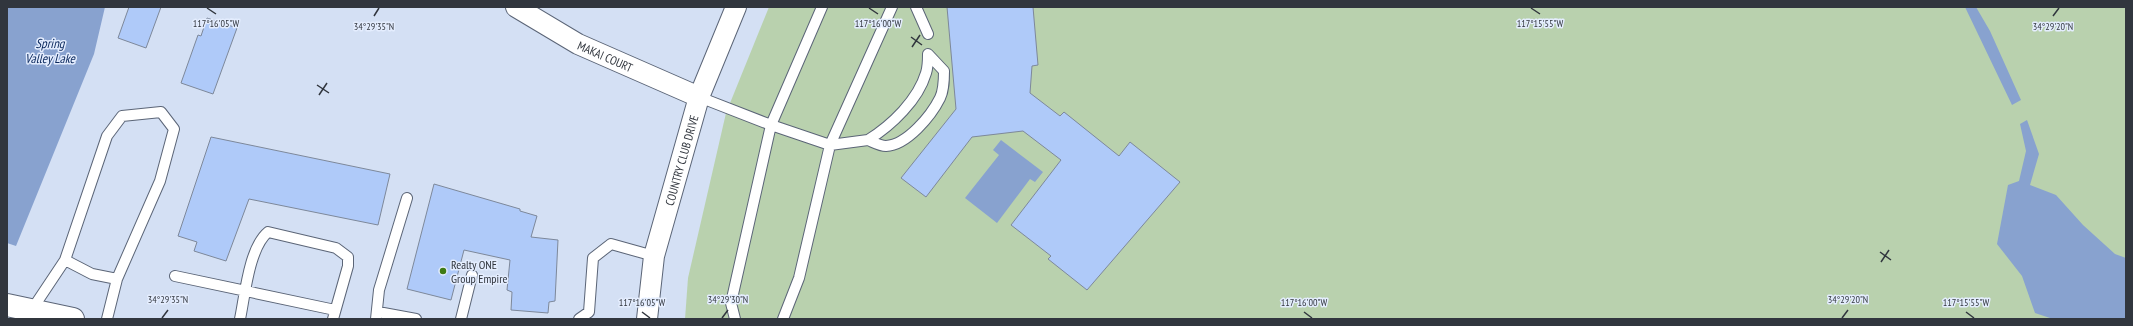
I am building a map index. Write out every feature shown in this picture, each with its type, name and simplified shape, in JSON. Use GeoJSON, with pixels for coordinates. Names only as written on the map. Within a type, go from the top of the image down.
{"type":"FeatureCollection","features":[{"type":"Feature","properties":{"kind":"street","name":"MAKAI COURT"},"geometry":{"type":"LineString","coordinates":[[516,7],[578,44],[699,97]]}},
{"type":"Feature","properties":{"kind":"street","name":"COUNTRY CLUB DRIVE"},"geometry":{"type":"LineString","coordinates":[[647,319],[654,256],[699,97],[736,7]]}},
{"type":"Feature","properties":{"kind":"street"},"geometry":{"type":"LineString","coordinates":[[7,305],[60,318]]}},
{"type":"Feature","properties":{"kind":"lane"},"geometry":{"type":"LineString","coordinates":[[735,319],[731,303],[772,125],[822,7]]}},
{"type":"Feature","properties":{"kind":"lane"},"geometry":{"type":"LineString","coordinates":[[782,319],[799,278],[830,145],[892,7]]}},
{"type":"Feature","properties":{"kind":"lane"},"geometry":{"type":"LineString","coordinates":[[916,7],[928,34]]}},
{"type":"Feature","properties":{"kind":"lane"},"geometry":{"type":"LineString","coordinates":[[699,97],[830,145],[868,140],[882,131],[898,116],[916,92],[926,72],[928,54],[944,71],[940,98],[916,129],[902,141],[884,146],[868,140]]}},
{"type":"Feature","properties":{"kind":"lane"},"geometry":{"type":"LineString","coordinates":[[31,311],[65,260],[107,136],[122,116],[161,112],[174,129],[160,181],[117,279],[107,319]]}},
{"type":"Feature","properties":{"kind":"lane"},"geometry":{"type":"LineString","coordinates":[[407,198],[379,290],[377,315],[416,319]]}},
{"type":"Feature","properties":{"kind":"lane"},"geometry":{"type":"LineString","coordinates":[[175,276],[246,292],[334,314],[348,266],[348,257],[336,248],[268,232],[260,239],[255,251],[246,292],[240,319]]}},
{"type":"Feature","properties":{"kind":"lane"},"geometry":{"type":"LineString","coordinates":[[579,319],[589,312],[593,258],[611,244],[654,256]]}},
{"type":"Feature","properties":{"kind":"lane"},"geometry":{"type":"LineString","coordinates":[[65,260],[92,274],[117,279]]}},
{"type":"Feature","properties":{"kind":"lane"},"geometry":{"type":"LineString","coordinates":[[461,319],[472,275]]}},
{"type":"Feature","properties":{"kind":"green space"},"geometry":{"type":"Polygon","coordinates":[[[769,7],[2126,7],[2126,319],[685,319],[688,278],[726,113],[769,7]]]}},
{"type":"Feature","properties":{"kind":"water","name":"Spring Valley Lake"},"geometry":{"type":"Polygon","coordinates":[[[7,7],[105,7],[94,54],[16,246],[7,243],[7,7]]]}},
{"type":"Feature","properties":{"kind":"water"},"geometry":{"type":"Polygon","coordinates":[[[1965,7],[1976,7],[1990,31],[2021,100],[2012,105],[1965,7]]]}},
{"type":"Feature","properties":{"kind":"water"},"geometry":{"type":"Polygon","coordinates":[[[2027,120],[2039,154],[2030,185],[2056,195],[2083,225],[2115,254],[2126,258],[2126,319],[2053,319],[2035,313],[2022,276],[1997,244],[2008,185],[2019,181],[2026,151],[2020,124],[2027,120]]]}},
{"type":"Feature","properties":{"kind":"water"},"geometry":{"type":"Polygon","coordinates":[[[1001,140],[1043,172],[1035,182],[1030,179],[997,223],[965,198],[999,155],[993,150],[1001,140]]]}},
{"type":"Feature","properties":{"kind":"building"},"geometry":{"type":"Polygon","coordinates":[[[129,7],[161,7],[146,48],[118,38],[129,7]]]}},
{"type":"Feature","properties":{"kind":"building"},"geometry":{"type":"Polygon","coordinates":[[[947,7],[1033,7],[1038,65],[1032,66],[1030,93],[1060,116],[1064,112],[1119,156],[1130,142],[1180,182],[1087,290],[1048,259],[1051,256],[1011,225],[1061,160],[1023,131],[972,137],[926,197],[901,178],[956,109],[947,7]]]}},
{"type":"Feature","properties":{"kind":"building"},"geometry":{"type":"Polygon","coordinates":[[[207,18],[237,28],[213,94],[181,83],[198,35],[201,36],[207,18]]]}},
{"type":"Feature","properties":{"kind":"building"},"geometry":{"type":"Polygon","coordinates":[[[211,137],[390,174],[378,225],[249,199],[226,261],[194,251],[197,242],[178,236],[211,137]]]}},
{"type":"Feature","properties":{"kind":"building"},"geometry":{"type":"Polygon","coordinates":[[[434,184],[520,209],[520,211],[537,216],[531,237],[558,240],[555,301],[549,302],[548,313],[511,310],[512,292],[507,290],[510,260],[464,250],[451,300],[407,289],[434,184]]]}},
{"type":"Feature","properties":{"kind":"place","name":"Realty ONE Group Empire"},"geometry":{"type":"Point","coordinates":[443,271]}}]}
